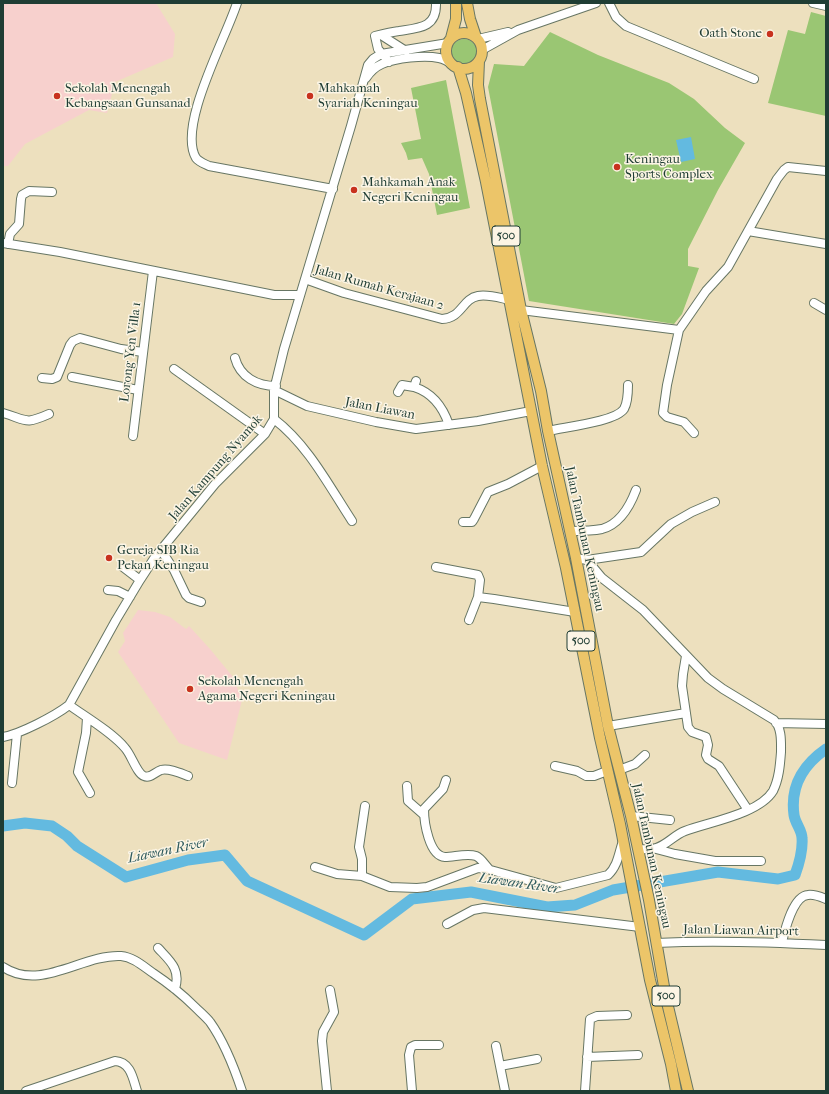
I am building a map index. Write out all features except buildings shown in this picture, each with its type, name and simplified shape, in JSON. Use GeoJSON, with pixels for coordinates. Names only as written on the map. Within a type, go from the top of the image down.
{"type":"FeatureCollection","features":[{"type":"Feature","properties":{"kind":"main road","name":"500"},"geometry":{"type":"LineString","coordinates":[[456,3],[456,19],[450,41],[446,49],[447,55],[456,66]]}},
{"type":"Feature","properties":{"kind":"main road"},"geometry":{"type":"LineString","coordinates":[[467,3],[470,19],[482,50]]}},
{"type":"Feature","properties":{"kind":"main road"},"geometry":{"type":"LineString","coordinates":[[450,41],[461,33],[471,34],[477,38]]}},
{"type":"Feature","properties":{"kind":"main road","name":"500"},"geometry":{"type":"LineString","coordinates":[[479,61],[482,50]]}},
{"type":"Feature","properties":{"kind":"main road"},"geometry":{"type":"LineString","coordinates":[[456,66],[470,68],[479,61]]}},
{"type":"Feature","properties":{"kind":"main road","name":"Jalan Tambunan Keningau"},"geometry":{"type":"LineString","coordinates":[[479,61],[478,85],[480,99],[521,310],[576,558],[608,726],[631,816],[649,900],[666,998],[688,1091]]}},
{"type":"Feature","properties":{"kind":"main road","name":"Jalan Tambunan Keningau"},"geometry":{"type":"LineString","coordinates":[[456,66],[468,100],[510,300],[542,466],[559,537],[640,928],[676,1091]]}},
{"type":"Feature","properties":{"kind":"main road"},"geometry":{"type":"LineString","coordinates":[[620,773],[620,795],[624,818],[620,828]]}},
{"type":"Feature","properties":{"kind":"street"},"geometry":{"type":"LineString","coordinates":[[237,3],[194,114],[192,133],[194,150],[197,158],[209,166],[333,189]]}},
{"type":"Feature","properties":{"kind":"street"},"geometry":{"type":"LineString","coordinates":[[377,37],[426,25],[434,17],[436,12],[436,3]]}},
{"type":"Feature","properties":{"kind":"street"},"geometry":{"type":"LineString","coordinates":[[477,38],[518,30],[596,3]]}},
{"type":"Feature","properties":{"kind":"street"},"geometry":{"type":"LineString","coordinates":[[609,3],[621,22],[639,32],[754,79]]}},
{"type":"Feature","properties":{"kind":"street"},"geometry":{"type":"LineString","coordinates":[[813,3],[826,6]]}},
{"type":"Feature","properties":{"kind":"street"},"geometry":{"type":"LineString","coordinates":[[482,50],[518,30]]}},
{"type":"Feature","properties":{"kind":"street"},"geometry":{"type":"LineString","coordinates":[[399,46],[395,38],[400,31]]}},
{"type":"Feature","properties":{"kind":"street"},"geometry":{"type":"LineString","coordinates":[[377,37],[399,46],[406,51]]}},
{"type":"Feature","properties":{"kind":"street"},"geometry":{"type":"LineString","coordinates":[[377,37],[378,49],[389,62]]}},
{"type":"Feature","properties":{"kind":"street","name":"Jalan Kampung Nyamok"},"geometry":{"type":"LineString","coordinates":[[3,737],[17,734],[59,712],[69,705],[130,596],[161,550],[215,484],[265,434],[274,419],[275,388],[284,349],[333,189],[377,37]]}},
{"type":"Feature","properties":{"kind":"street"},"geometry":{"type":"LineString","coordinates":[[368,65],[373,59],[381,54],[406,51],[450,41]]}},
{"type":"Feature","properties":{"kind":"street","name":"Jalan Kampung Nyamok"},"geometry":{"type":"LineString","coordinates":[[364,82],[373,70],[382,64],[406,59],[431,57],[443,59],[456,66]]}},
{"type":"Feature","properties":{"kind":"street"},"geometry":{"type":"LineString","coordinates":[[694,432],[684,422],[667,417],[663,413],[667,385],[679,330],[706,291],[728,267],[777,179],[786,168],[792,167],[826,171]]}},
{"type":"Feature","properties":{"kind":"street"},"geometry":{"type":"LineString","coordinates":[[52,192],[30,191],[22,195],[20,199],[19,224],[10,234],[5,243],[60,252],[274,295],[300,295]]}},
{"type":"Feature","properties":{"kind":"street"},"geometry":{"type":"LineString","coordinates":[[748,231],[826,244]]}},
{"type":"Feature","properties":{"kind":"street","name":"Lorong Yen Villa 1"},"geometry":{"type":"LineString","coordinates":[[133,436],[153,271]]}},
{"type":"Feature","properties":{"kind":"street","name":"Jalan Rumah Kerajaan 2"},"geometry":{"type":"LineString","coordinates":[[305,280],[442,319],[453,317],[471,299],[479,296],[510,300]]}},
{"type":"Feature","properties":{"kind":"street"},"geometry":{"type":"LineString","coordinates":[[814,304],[826,310]]}},
{"type":"Feature","properties":{"kind":"street"},"geometry":{"type":"LineString","coordinates":[[521,310],[679,330]]}},
{"type":"Feature","properties":{"kind":"street"},"geometry":{"type":"LineString","coordinates":[[42,378],[52,379],[57,377],[70,344],[80,338],[121,349],[143,352]]}},
{"type":"Feature","properties":{"kind":"street","name":"Jalan Liawan"},"geometry":{"type":"LineString","coordinates":[[235,358],[237,366],[242,373],[265,386],[275,388],[307,406],[383,424],[416,429],[531,411]]}},
{"type":"Feature","properties":{"kind":"street"},"geometry":{"type":"LineString","coordinates":[[174,369],[265,434]]}},
{"type":"Feature","properties":{"kind":"street"},"geometry":{"type":"LineString","coordinates":[[72,377],[138,390]]}},
{"type":"Feature","properties":{"kind":"street"},"geometry":{"type":"LineString","coordinates":[[398,392],[402,385],[415,384],[435,399],[444,412],[449,425]]}},
{"type":"Feature","properties":{"kind":"street"},"geometry":{"type":"LineString","coordinates":[[548,431],[605,420],[621,413],[625,407],[628,385]]}},
{"type":"Feature","properties":{"kind":"street"},"geometry":{"type":"LineString","coordinates":[[3,413],[28,421],[33,421],[49,414]]}},
{"type":"Feature","properties":{"kind":"street"},"geometry":{"type":"LineString","coordinates":[[274,419],[291,432],[305,449],[352,521]]}},
{"type":"Feature","properties":{"kind":"street"},"geometry":{"type":"LineString","coordinates":[[463,522],[472,522],[488,492],[508,484],[542,466]]}},
{"type":"Feature","properties":{"kind":"street"},"geometry":{"type":"LineString","coordinates":[[570,531],[597,530],[608,526],[626,511],[636,490]]}},
{"type":"Feature","properties":{"kind":"street"},"geometry":{"type":"LineString","coordinates":[[576,558],[587,560],[641,552],[671,524],[692,512],[715,502]]}},
{"type":"Feature","properties":{"kind":"street"},"geometry":{"type":"LineString","coordinates":[[161,550],[174,570],[186,595],[189,598],[201,602]]}},
{"type":"Feature","properties":{"kind":"street"},"geometry":{"type":"LineString","coordinates":[[587,560],[602,578],[643,610],[686,656],[717,685],[776,723],[826,724]]}},
{"type":"Feature","properties":{"kind":"street"},"geometry":{"type":"LineString","coordinates":[[122,566],[140,580]]}},
{"type":"Feature","properties":{"kind":"street"},"geometry":{"type":"LineString","coordinates":[[436,566],[478,575],[480,580],[478,597],[469,620]]}},
{"type":"Feature","properties":{"kind":"street"},"geometry":{"type":"LineString","coordinates":[[108,590],[118,591],[130,596]]}},
{"type":"Feature","properties":{"kind":"street"},"geometry":{"type":"LineString","coordinates":[[478,597],[575,612]]}},
{"type":"Feature","properties":{"kind":"street"},"geometry":{"type":"LineString","coordinates":[[686,656],[682,686],[690,730],[706,737],[708,745],[706,755],[708,759],[719,766],[748,810]]}},
{"type":"Feature","properties":{"kind":"street"},"geometry":{"type":"LineString","coordinates":[[69,705],[118,741],[125,748],[139,772],[143,776],[147,777],[161,770],[188,776]]}},
{"type":"Feature","properties":{"kind":"street"},"geometry":{"type":"LineString","coordinates":[[608,726],[686,713]]}},
{"type":"Feature","properties":{"kind":"street"},"geometry":{"type":"LineString","coordinates":[[87,718],[86,733],[78,772],[90,793]]}},
{"type":"Feature","properties":{"kind":"street"},"geometry":{"type":"LineString","coordinates":[[656,848],[684,832],[748,810],[768,797],[772,792],[778,778],[780,768],[781,744],[780,734],[776,723]]}},
{"type":"Feature","properties":{"kind":"street"},"geometry":{"type":"LineString","coordinates":[[12,783],[17,734]]}},
{"type":"Feature","properties":{"kind":"street"},"geometry":{"type":"LineString","coordinates":[[620,773],[635,764],[645,755]]}},
{"type":"Feature","properties":{"kind":"street"},"geometry":{"type":"LineString","coordinates":[[555,766],[577,771],[586,776],[594,776],[607,771]]}},
{"type":"Feature","properties":{"kind":"street"},"geometry":{"type":"LineString","coordinates":[[446,780],[443,789],[424,809],[424,815],[432,847],[437,855],[444,857],[467,855],[476,856],[489,870]]}},
{"type":"Feature","properties":{"kind":"street"},"geometry":{"type":"LineString","coordinates":[[407,786],[408,801],[424,815]]}},
{"type":"Feature","properties":{"kind":"street"},"geometry":{"type":"LineString","coordinates":[[362,876],[362,859],[359,847],[365,806]]}},
{"type":"Feature","properties":{"kind":"street"},"geometry":{"type":"LineString","coordinates":[[631,816],[670,820]]}},
{"type":"Feature","properties":{"kind":"street"},"geometry":{"type":"LineString","coordinates":[[315,868],[338,874],[362,876],[390,887],[417,888],[426,887],[478,868],[559,888],[608,875],[612,872],[616,864],[623,841]]}},
{"type":"Feature","properties":{"kind":"street"},"geometry":{"type":"LineString","coordinates":[[638,849],[656,848],[675,854],[715,861],[760,861]]}},
{"type":"Feature","properties":{"kind":"street"},"geometry":{"type":"LineString","coordinates":[[782,942],[790,917],[799,900],[808,895],[826,899]]}},
{"type":"Feature","properties":{"kind":"street"},"geometry":{"type":"LineString","coordinates":[[447,924],[473,910],[484,908],[640,928]]}},
{"type":"Feature","properties":{"kind":"street","name":"Jalan Liawan Airport"},"geometry":{"type":"LineString","coordinates":[[656,943],[696,941],[782,942],[826,945]]}},
{"type":"Feature","properties":{"kind":"street"},"geometry":{"type":"LineString","coordinates":[[158,948],[175,969],[177,977],[175,988]]}},
{"type":"Feature","properties":{"kind":"street"},"geometry":{"type":"LineString","coordinates":[[3,967],[15,973],[32,976],[60,971],[105,958],[121,956],[131,958],[175,988],[209,1020],[227,1052],[242,1091]]}},
{"type":"Feature","properties":{"kind":"street"},"geometry":{"type":"LineString","coordinates":[[327,1091],[322,1042],[323,1032],[334,1012],[330,990]]}},
{"type":"Feature","properties":{"kind":"street"},"geometry":{"type":"LineString","coordinates":[[585,1091],[590,1019],[597,1016],[627,1015]]}},
{"type":"Feature","properties":{"kind":"street"},"geometry":{"type":"LineString","coordinates":[[412,1091],[409,1055],[411,1047],[415,1045],[439,1045]]}},
{"type":"Feature","properties":{"kind":"street"},"geometry":{"type":"LineString","coordinates":[[496,1046],[505,1091]]}},
{"type":"Feature","properties":{"kind":"street"},"geometry":{"type":"LineString","coordinates":[[587,1057],[638,1055]]}},
{"type":"Feature","properties":{"kind":"street"},"geometry":{"type":"LineString","coordinates":[[500,1066],[537,1059]]}},
{"type":"Feature","properties":{"kind":"street"},"geometry":{"type":"LineString","coordinates":[[26,1091],[115,1061],[125,1064],[129,1068],[137,1091]]}},
{"type":"Feature","properties":{"kind":"shaded area","name":"Sekolah Menengah Kebangsaan Gunsanad"},"geometry":{"type":"Polygon","coordinates":[[[3,3],[156,3],[175,34],[173,57],[115,82],[107,113],[89,110],[25,144],[8,166],[3,166],[3,3]]]}},
{"type":"Feature","properties":{"kind":"shaded area","name":"Sekolah Menengah Agama Negeri Keningau"},"geometry":{"type":"Polygon","coordinates":[[[138,610],[155,612],[170,617],[186,629],[189,626],[233,677],[242,700],[227,760],[179,743],[118,652],[125,641],[123,633],[138,610]]]}},
{"type":"Feature","properties":{"kind":"green space"},"geometry":{"type":"Polygon","coordinates":[[[811,12],[826,16],[826,116],[768,103],[788,30],[805,34],[811,12]]]}},
{"type":"Feature","properties":{"kind":"green space","name":"Keningau Sports Complex"},"geometry":{"type":"Polygon","coordinates":[[[550,32],[598,55],[669,83],[694,99],[725,128],[745,143],[718,190],[688,249],[688,266],[699,268],[682,314],[674,324],[529,301],[488,87],[494,64],[524,66],[550,32]]]}},
{"type":"Feature","properties":{"kind":"green space"},"geometry":{"type":"Polygon","coordinates":[[[464,39],[473,43],[477,52],[473,61],[464,65],[455,61],[451,52],[455,43],[464,39]]]}},
{"type":"Feature","properties":{"kind":"green space"},"geometry":{"type":"Polygon","coordinates":[[[446,80],[470,208],[437,215],[429,174],[422,158],[408,160],[401,143],[421,139],[411,88],[446,80]]]}},
{"type":"Feature","properties":{"kind":"water"},"geometry":{"type":"Polygon","coordinates":[[[691,137],[695,159],[681,162],[676,140],[691,137]]]}},
{"type":"Feature","properties":{"kind":"waterway","name":"Liawan River"},"geometry":{"type":"LineString","coordinates":[[3,826],[25,823],[52,826],[67,836],[77,846],[126,877],[188,860],[225,855],[247,881],[364,935],[412,899],[471,892],[547,907],[575,905],[613,890],[718,872],[778,879],[795,875],[802,848],[802,835],[794,815],[793,804],[796,786],[805,769],[826,749]]}},
{"type":"Feature","properties":{"kind":"place","name":"Oath Stone"},"geometry":{"type":"Point","coordinates":[770,34]}},
{"type":"Feature","properties":{"kind":"place","name":"Sekolah Menengah Kebangsaan Gunsanad"},"geometry":{"type":"Point","coordinates":[57,96]}},
{"type":"Feature","properties":{"kind":"place","name":"Mahkamah Syariah Keningau"},"geometry":{"type":"Point","coordinates":[310,96]}},
{"type":"Feature","properties":{"kind":"place","name":"Keningau Sports Complex"},"geometry":{"type":"Point","coordinates":[617,167]}},
{"type":"Feature","properties":{"kind":"place","name":"Mahkamah Anak Negeri Keningau"},"geometry":{"type":"Point","coordinates":[354,190]}},
{"type":"Feature","properties":{"kind":"place","name":"Gereja SIB Ria Pekan Keningau"},"geometry":{"type":"Point","coordinates":[109,558]}},
{"type":"Feature","properties":{"kind":"place","name":"Sekolah Menengah Agama Negeri Keningau"},"geometry":{"type":"Point","coordinates":[190,689]}}]}
